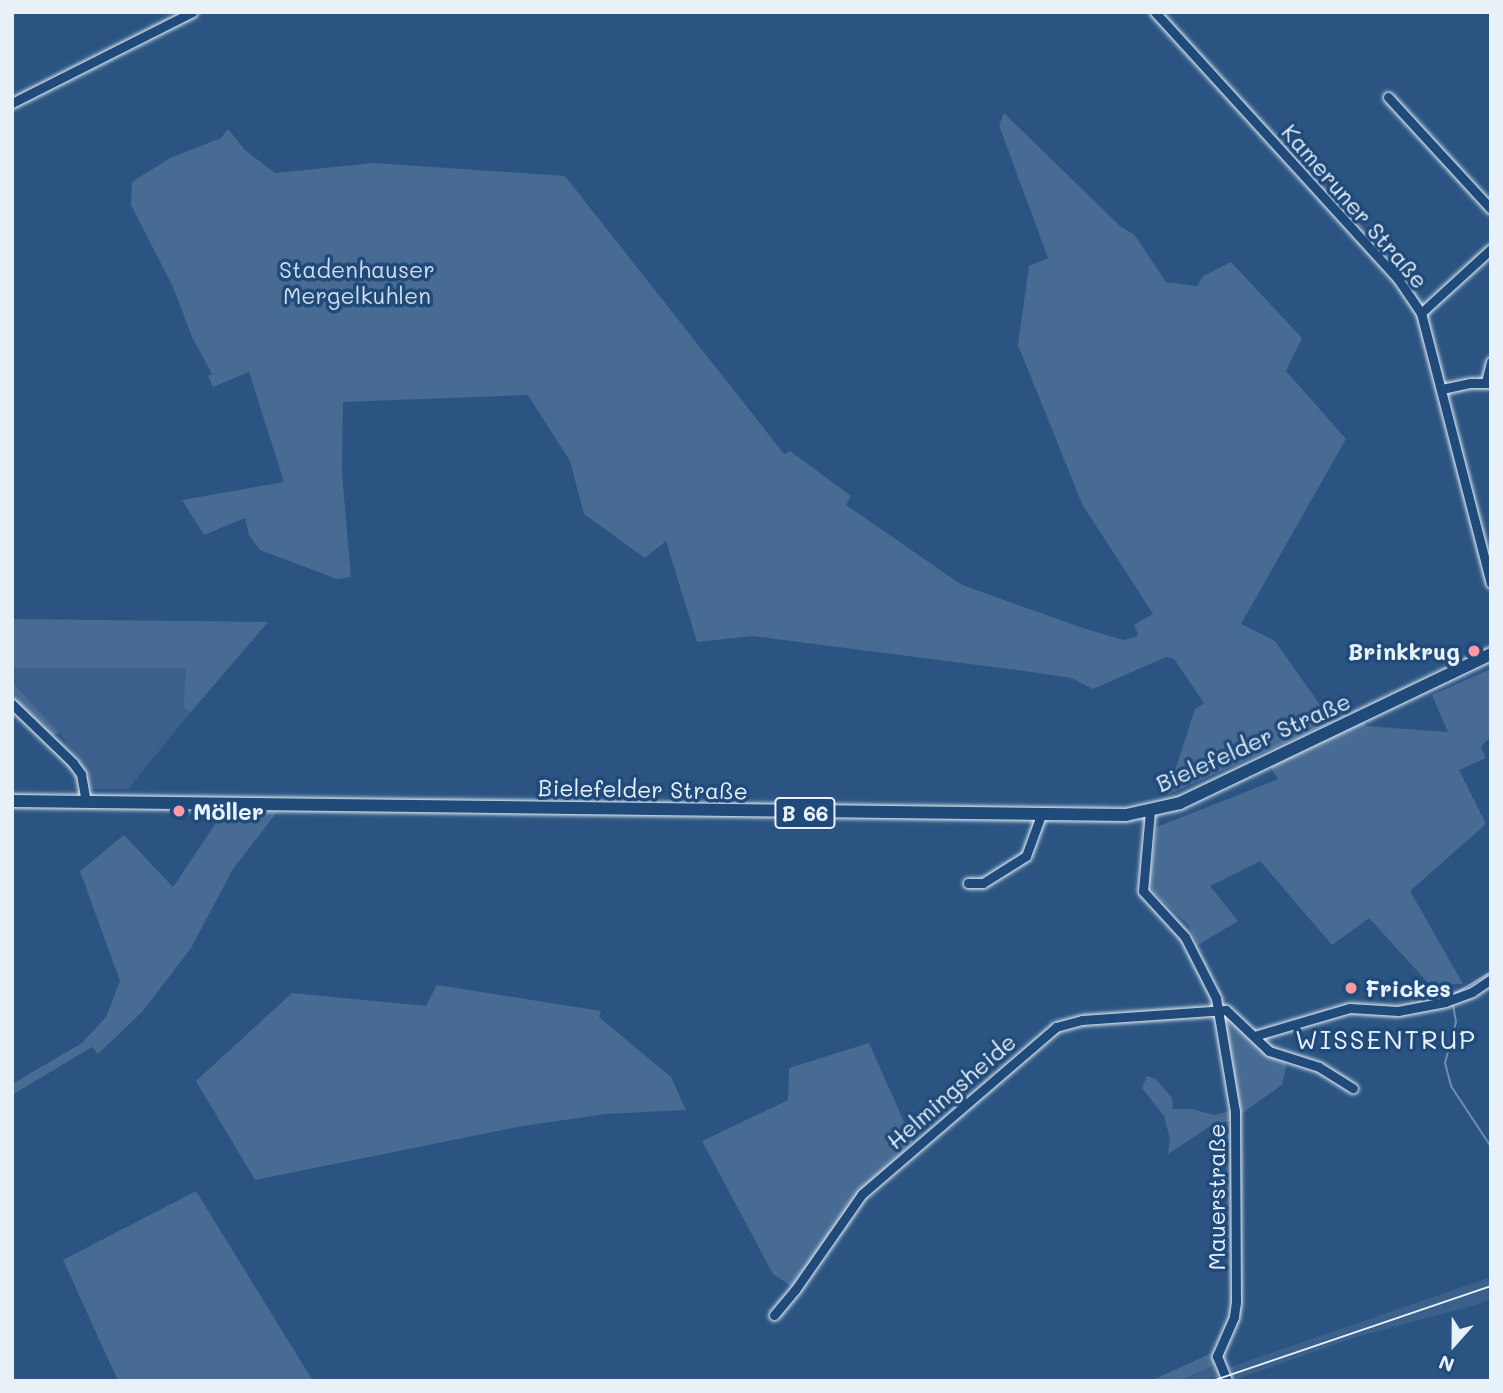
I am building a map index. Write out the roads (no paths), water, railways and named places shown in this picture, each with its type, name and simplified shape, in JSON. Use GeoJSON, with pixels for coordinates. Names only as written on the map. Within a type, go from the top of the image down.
{"type":"FeatureCollection","features":[{"type":"Feature","properties":{"kind":"main road","name":"Bielefelder Straße"},"geometry":{"type":"LineString","coordinates":[[12,801],[1104,816],[1150,811],[1180,803],[1491,654]]}},
{"type":"Feature","properties":{"kind":"street"},"geometry":{"type":"LineString","coordinates":[[12,103],[192,12]]}},
{"type":"Feature","properties":{"kind":"street","name":"Kameruner Straße"},"geometry":{"type":"LineString","coordinates":[[1155,12],[1398,279],[1421,313],[1491,583]]}},
{"type":"Feature","properties":{"kind":"street"},"geometry":{"type":"LineString","coordinates":[[1388,97],[1491,209]]}},
{"type":"Feature","properties":{"kind":"street"},"geometry":{"type":"LineString","coordinates":[[1421,313],[1491,249]]}},
{"type":"Feature","properties":{"kind":"street"},"geometry":{"type":"LineString","coordinates":[[1442,389],[1489,383],[1491,362]]}},
{"type":"Feature","properties":{"kind":"street"},"geometry":{"type":"LineString","coordinates":[[12,704],[73,763],[80,774],[86,802]]}},
{"type":"Feature","properties":{"kind":"street","name":"Mauerstraße"},"geometry":{"type":"LineString","coordinates":[[1150,811],[1143,891],[1185,937],[1219,1009],[1235,1111],[1236,1302],[1234,1317],[1217,1356],[1227,1381]]}},
{"type":"Feature","properties":{"kind":"street"},"geometry":{"type":"LineString","coordinates":[[968,883],[983,883],[1026,856],[1041,815]]}},
{"type":"Feature","properties":{"kind":"street"},"geometry":{"type":"LineString","coordinates":[[1254,1036],[1350,1008],[1398,1011],[1445,1002],[1472,992],[1491,979]]}},
{"type":"Feature","properties":{"kind":"street","name":"Mauerstraße"},"geometry":{"type":"LineString","coordinates":[[1219,1009],[1226,1010],[1269,1051],[1320,1067],[1353,1088]]}},
{"type":"Feature","properties":{"kind":"street","name":"Helmingsheide"},"geometry":{"type":"LineString","coordinates":[[774,1315],[795,1290],[862,1194],[1050,1031],[1082,1020],[1219,1009]]}},
{"type":"Feature","properties":{"kind":"waterway"},"geometry":{"type":"LineString","coordinates":[[1456,993],[1491,972]]}},
{"type":"Feature","properties":{"kind":"waterway"},"geometry":{"type":"LineString","coordinates":[[1453,1005],[1456,1022],[1445,1063],[1451,1086],[1491,1147]]}},
{"type":"Feature","properties":{"kind":"railway"},"geometry":{"type":"LineString","coordinates":[[1212,1381],[1491,1286]]}},
{"type":"Feature","properties":{"kind":"place","name":"Brinkkrug"},"geometry":{"type":"Point","coordinates":[1474,651]}},
{"type":"Feature","properties":{"kind":"place","name":"Möller"},"geometry":{"type":"Point","coordinates":[179,811]}},
{"type":"Feature","properties":{"kind":"place","name":"Frickes"},"geometry":{"type":"Point","coordinates":[1351,988]}},
{"type":"Feature","properties":{"kind":"district","name":"WISSENTRUP"},"geometry":{"type":"Point","coordinates":[1386,1040]}},
{"type":"Feature","properties":{"kind":"park label","name":"Stadenhauser Mergelkuhlen"},"geometry":{"type":"Point","coordinates":[357,282]}}]}
